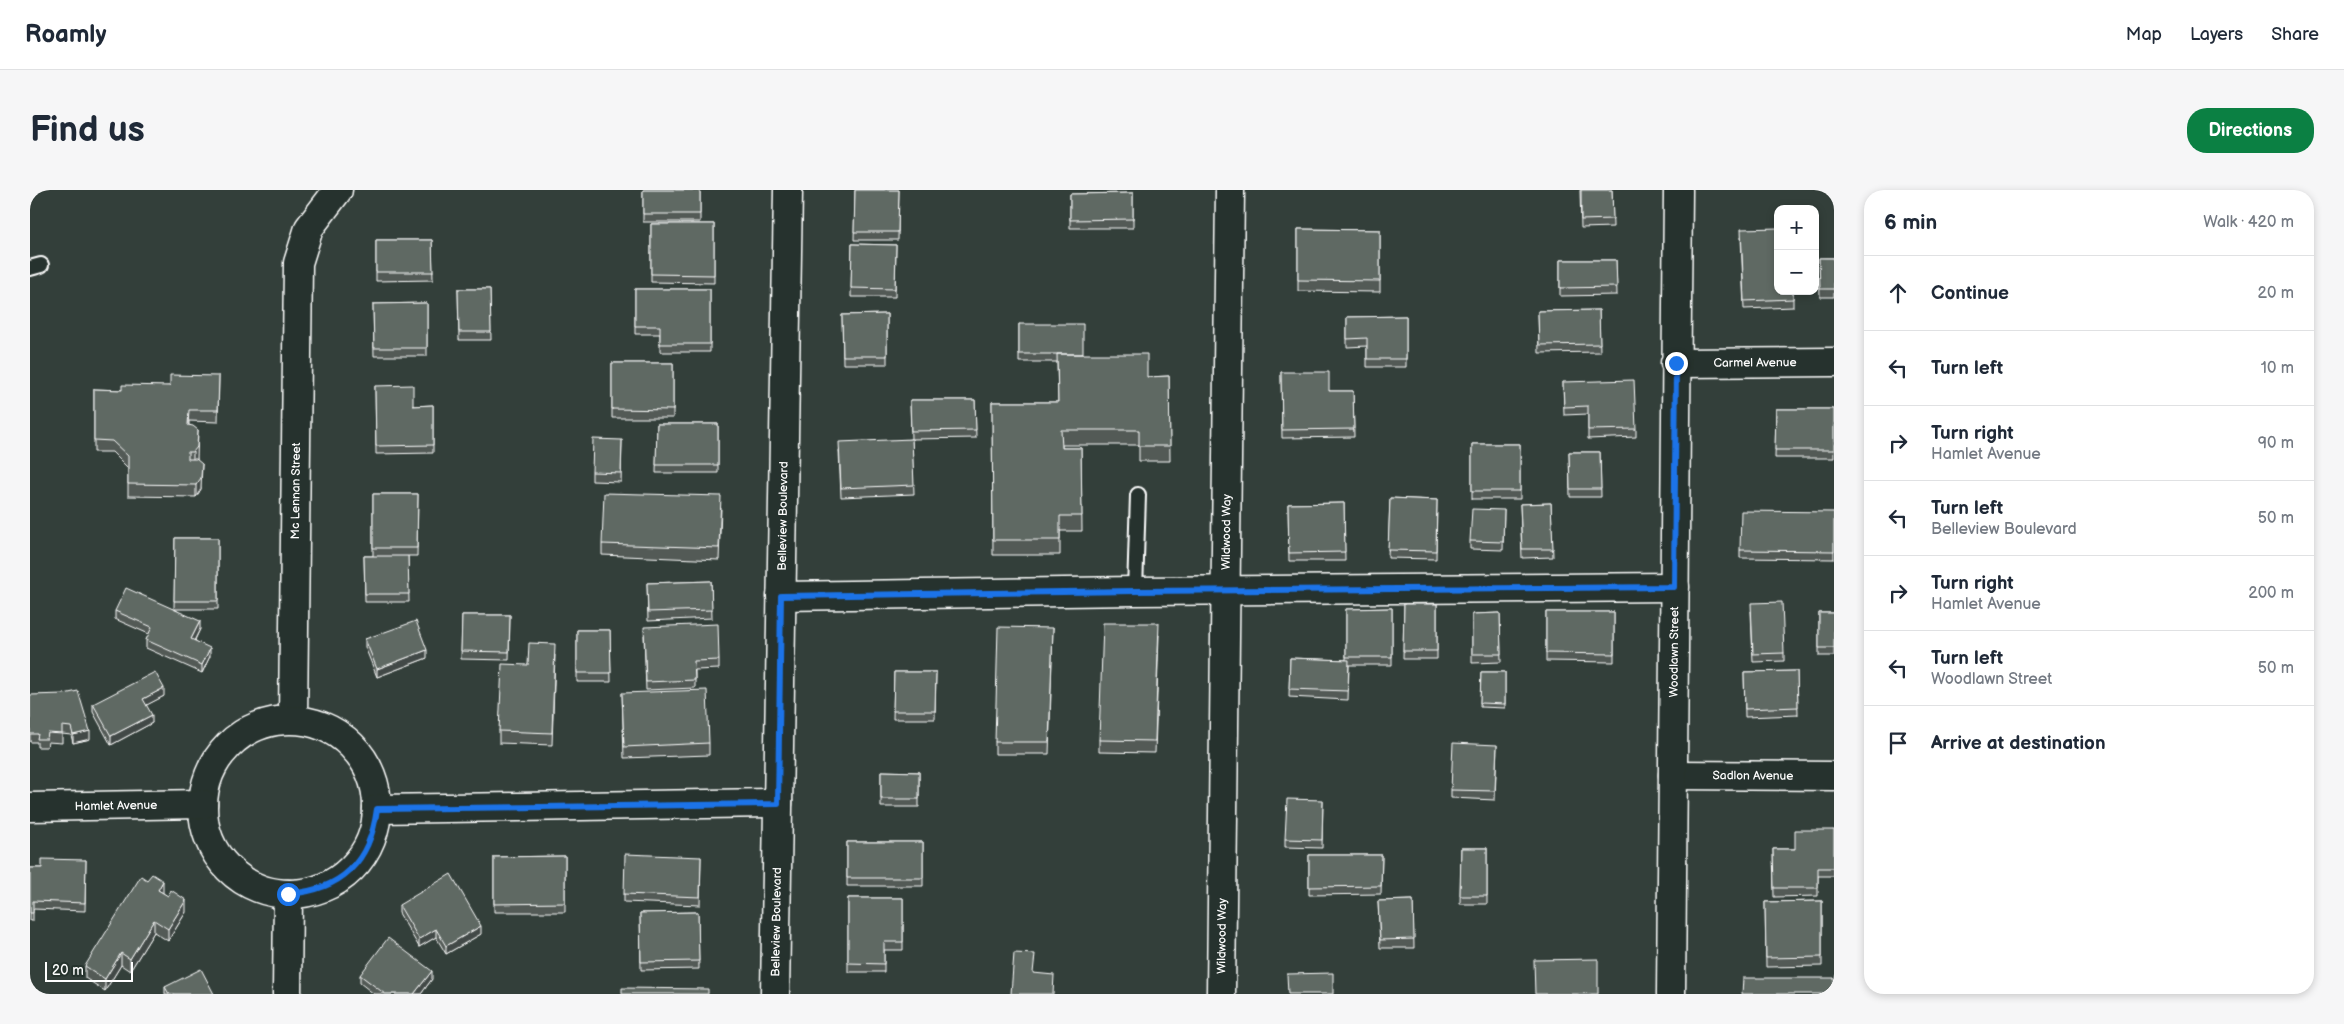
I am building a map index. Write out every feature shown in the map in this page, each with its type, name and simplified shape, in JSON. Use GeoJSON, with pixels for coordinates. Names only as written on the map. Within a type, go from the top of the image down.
{"type":"FeatureCollection","features":[{"type":"Feature","properties":{"kind":"street","name":"Mc Lennan Street"},"geometry":{"type":"LineString","coordinates":[[293,719],[298,263],[309,228],[338,190]]}},
{"type":"Feature","properties":{"kind":"street","name":"Belleview Boulevard"},"geometry":{"type":"LineString","coordinates":[[775,994],[788,190]]}},
{"type":"Feature","properties":{"kind":"street","name":"Wildwood Way"},"geometry":{"type":"LineString","coordinates":[[1222,994],[1230,190]]}},
{"type":"Feature","properties":{"kind":"street","name":"Woodlawn Street"},"geometry":{"type":"LineString","coordinates":[[1671,994],[1678,190]]}},
{"type":"Feature","properties":{"kind":"street","name":"Carmel Avenue"},"geometry":{"type":"LineString","coordinates":[[1676,363],[1834,362]]}},
{"type":"Feature","properties":{"kind":"street"},"geometry":{"type":"LineString","coordinates":[[781,596],[1226,590],[1674,587]]}},
{"type":"Feature","properties":{"kind":"street"},"geometry":{"type":"LineString","coordinates":[[293,719],[312,722],[330,729],[346,740],[360,754],[370,771],[376,790],[377,809],[368,847],[357,863],[343,877],[326,887],[307,893],[288,894],[260,888],[234,874],[221,859],[211,842],[205,824],[204,804],[206,785],[213,766],[224,750],[238,737],[255,727],[274,721],[293,719]]}},
{"type":"Feature","properties":{"kind":"street","name":"Sadlon Avenue"},"geometry":{"type":"LineString","coordinates":[[1673,775],[1834,776]]}},
{"type":"Feature","properties":{"kind":"street","name":"Hamlet Avenue"},"geometry":{"type":"LineString","coordinates":[[30,807],[204,804]]}},
{"type":"Feature","properties":{"kind":"street"},"geometry":{"type":"LineString","coordinates":[[377,809],[778,804]]}},
{"type":"Feature","properties":{"kind":"street"},"geometry":{"type":"LineString","coordinates":[[287,994],[288,894]]}},
{"type":"Feature","properties":{"kind":"lane"},"geometry":{"type":"LineString","coordinates":[[1135,591],[1138,495]]}},
{"type":"Feature","properties":{"kind":"building"},"geometry":{"type":"Polygon","coordinates":[[[643,190],[700,190],[700,214],[643,214],[643,190]]]}},
{"type":"Feature","properties":{"kind":"building"},"geometry":{"type":"Polygon","coordinates":[[[855,190],[899,190],[898,232],[854,232],[855,190]]]}},
{"type":"Feature","properties":{"kind":"building"},"geometry":{"type":"Polygon","coordinates":[[[1581,190],[1612,190],[1613,219],[1581,220],[1581,190]]]}},
{"type":"Feature","properties":{"kind":"building"},"geometry":{"type":"Polygon","coordinates":[[[1133,193],[1133,219],[1070,220],[1070,194],[1133,193]]]}},
{"type":"Feature","properties":{"kind":"building"},"geometry":{"type":"Polygon","coordinates":[[[651,224],[714,224],[714,275],[651,274],[651,224]]]}},
{"type":"Feature","properties":{"kind":"building"},"geometry":{"type":"Polygon","coordinates":[[[1774,228],[1774,295],[1793,295],[1793,299],[1744,301],[1741,229],[1774,228]]]}},
{"type":"Feature","properties":{"kind":"building"},"geometry":{"type":"Polygon","coordinates":[[[1298,229],[1380,230],[1380,281],[1298,280],[1298,229]]]}},
{"type":"Feature","properties":{"kind":"building"},"geometry":{"type":"Polygon","coordinates":[[[376,240],[432,240],[433,272],[376,272],[376,240]]]}},
{"type":"Feature","properties":{"kind":"building"},"geometry":{"type":"Polygon","coordinates":[[[852,244],[896,245],[895,289],[851,288],[852,244]]]}},
{"type":"Feature","properties":{"kind":"building"},"geometry":{"type":"Polygon","coordinates":[[[1819,258],[1834,258],[1834,289],[1820,289],[1819,258]]]}},
{"type":"Feature","properties":{"kind":"building"},"geometry":{"type":"Polygon","coordinates":[[[1560,260],[1616,260],[1617,287],[1560,288],[1560,260]]]}},
{"type":"Feature","properties":{"kind":"building"},"geometry":{"type":"Polygon","coordinates":[[[458,289],[490,289],[491,332],[459,332],[458,289]]]}},
{"type":"Feature","properties":{"kind":"building"},"geometry":{"type":"Polygon","coordinates":[[[635,289],[710,289],[710,344],[660,344],[660,326],[635,326],[635,289]]]}},
{"type":"Feature","properties":{"kind":"building"},"geometry":{"type":"Polygon","coordinates":[[[427,303],[427,348],[374,348],[373,304],[427,303]]]}},
{"type":"Feature","properties":{"kind":"building"},"geometry":{"type":"Polygon","coordinates":[[[1599,310],[1600,344],[1539,345],[1538,311],[1599,310]]]}},
{"type":"Feature","properties":{"kind":"building"},"geometry":{"type":"Polygon","coordinates":[[[887,314],[887,356],[843,356],[842,315],[887,314]]]}},
{"type":"Feature","properties":{"kind":"building"},"geometry":{"type":"Polygon","coordinates":[[[1406,316],[1406,359],[1367,359],[1367,338],[1347,339],[1347,317],[1406,316]]]}},
{"type":"Feature","properties":{"kind":"building"},"geometry":{"type":"Polygon","coordinates":[[[1019,324],[1083,324],[1083,354],[1019,354],[1019,324]]]}},
{"type":"Feature","properties":{"kind":"building"},"geometry":{"type":"Polygon","coordinates":[[[1057,354],[1147,354],[1147,377],[1169,376],[1170,446],[1139,446],[1139,430],[1061,430],[1062,448],[1081,448],[1082,516],[1060,516],[1060,540],[993,540],[992,402],[1058,402],[1057,354]]]}},
{"type":"Feature","properties":{"kind":"building"},"geometry":{"type":"Polygon","coordinates":[[[612,363],[673,363],[673,410],[612,409],[612,363]]]}},
{"type":"Feature","properties":{"kind":"building"},"geometry":{"type":"Polygon","coordinates":[[[1281,372],[1329,372],[1329,391],[1353,391],[1354,429],[1282,430],[1281,372]]]}},
{"type":"Feature","properties":{"kind":"building"},"geometry":{"type":"Polygon","coordinates":[[[170,375],[219,376],[218,410],[189,410],[188,425],[198,430],[197,447],[193,452],[188,452],[188,459],[196,459],[202,464],[201,478],[196,485],[128,484],[128,456],[112,441],[94,440],[94,389],[122,390],[122,385],[170,386],[170,375]]]}},
{"type":"Feature","properties":{"kind":"building"},"geometry":{"type":"Polygon","coordinates":[[[1634,380],[1636,429],[1588,430],[1588,406],[1564,407],[1563,382],[1634,380]]]}},
{"type":"Feature","properties":{"kind":"building"},"geometry":{"type":"Polygon","coordinates":[[[413,385],[413,406],[433,405],[433,445],[376,446],[375,386],[413,385]]]}},
{"type":"Feature","properties":{"kind":"building"},"geometry":{"type":"Polygon","coordinates":[[[910,400],[975,400],[976,430],[911,431],[910,400]]]}},
{"type":"Feature","properties":{"kind":"building"},"geometry":{"type":"Polygon","coordinates":[[[1776,409],[1834,409],[1834,450],[1775,450],[1776,409]]]}},
{"type":"Feature","properties":{"kind":"building"},"geometry":{"type":"Polygon","coordinates":[[[657,424],[718,424],[718,465],[656,465],[657,424]]]}},
{"type":"Feature","properties":{"kind":"building"},"geometry":{"type":"Polygon","coordinates":[[[593,439],[622,440],[621,473],[592,472],[593,439]]]}},
{"type":"Feature","properties":{"kind":"building"},"geometry":{"type":"Polygon","coordinates":[[[912,439],[914,485],[841,488],[839,442],[912,439]]]}},
{"type":"Feature","properties":{"kind":"building"},"geometry":{"type":"Polygon","coordinates":[[[1472,444],[1520,444],[1520,491],[1472,491],[1472,444]]]}},
{"type":"Feature","properties":{"kind":"building"},"geometry":{"type":"Polygon","coordinates":[[[1569,452],[1600,452],[1601,489],[1570,489],[1569,452]]]}},
{"type":"Feature","properties":{"kind":"building"},"geometry":{"type":"Polygon","coordinates":[[[604,493],[721,496],[719,548],[602,544],[604,493]]]}},
{"type":"Feature","properties":{"kind":"building"},"geometry":{"type":"Polygon","coordinates":[[[373,494],[418,494],[417,548],[373,548],[373,494]]]}},
{"type":"Feature","properties":{"kind":"building"},"geometry":{"type":"Polygon","coordinates":[[[1390,498],[1437,500],[1436,551],[1388,550],[1390,498]]]}},
{"type":"Feature","properties":{"kind":"building"},"geometry":{"type":"Polygon","coordinates":[[[1344,503],[1345,552],[1289,553],[1288,504],[1344,503]]]}},
{"type":"Feature","properties":{"kind":"building"},"geometry":{"type":"Polygon","coordinates":[[[1551,503],[1553,549],[1522,549],[1520,504],[1551,503]]]}},
{"type":"Feature","properties":{"kind":"building"},"geometry":{"type":"Polygon","coordinates":[[[1472,509],[1504,510],[1503,542],[1470,541],[1472,509]]]}},
{"type":"Feature","properties":{"kind":"building"},"geometry":{"type":"Polygon","coordinates":[[[1741,511],[1834,512],[1834,551],[1740,550],[1741,511]]]}},
{"type":"Feature","properties":{"kind":"building"},"geometry":{"type":"Polygon","coordinates":[[[175,538],[218,538],[218,601],[174,601],[175,538]]]}},
{"type":"Feature","properties":{"kind":"building"},"geometry":{"type":"Polygon","coordinates":[[[364,556],[408,556],[409,594],[365,594],[364,556]]]}},
{"type":"Feature","properties":{"kind":"building"},"geometry":{"type":"Polygon","coordinates":[[[711,581],[712,610],[648,612],[647,583],[711,581]]]}},
{"type":"Feature","properties":{"kind":"building"},"geometry":{"type":"Polygon","coordinates":[[[126,588],[200,621],[191,639],[210,648],[202,665],[146,640],[152,627],[115,611],[126,588]]]}},
{"type":"Feature","properties":{"kind":"building"},"geometry":{"type":"Polygon","coordinates":[[[1782,602],[1784,653],[1753,654],[1751,603],[1782,602]]]}},
{"type":"Feature","properties":{"kind":"building"},"geometry":{"type":"Polygon","coordinates":[[[1404,604],[1437,604],[1437,651],[1403,651],[1404,604]]]}},
{"type":"Feature","properties":{"kind":"building"},"geometry":{"type":"Polygon","coordinates":[[[1392,608],[1392,657],[1346,657],[1346,609],[1392,608]]]}},
{"type":"Feature","properties":{"kind":"building"},"geometry":{"type":"Polygon","coordinates":[[[1546,612],[1614,612],[1614,654],[1546,653],[1546,612]]]}},
{"type":"Feature","properties":{"kind":"building"},"geometry":{"type":"Polygon","coordinates":[[[1500,613],[1501,654],[1472,654],[1472,614],[1500,613]]]}},
{"type":"Feature","properties":{"kind":"building"},"geometry":{"type":"Polygon","coordinates":[[[1819,613],[1834,613],[1834,648],[1819,648],[1819,613]]]}},
{"type":"Feature","properties":{"kind":"building"},"geometry":{"type":"Polygon","coordinates":[[[462,615],[510,615],[509,652],[461,651],[462,615]]]}},
{"type":"Feature","properties":{"kind":"building"},"geometry":{"type":"Polygon","coordinates":[[[416,621],[427,650],[377,669],[365,639],[416,621]]]}},
{"type":"Feature","properties":{"kind":"building"},"geometry":{"type":"Polygon","coordinates":[[[1103,623],[1159,623],[1155,741],[1099,740],[1103,623]]]}},
{"type":"Feature","properties":{"kind":"building"},"geometry":{"type":"Polygon","coordinates":[[[718,624],[719,660],[694,661],[695,680],[646,682],[644,627],[718,624]]]}},
{"type":"Feature","properties":{"kind":"building"},"geometry":{"type":"Polygon","coordinates":[[[998,627],[1053,628],[1049,742],[995,742],[998,627]]]}},
{"type":"Feature","properties":{"kind":"building"},"geometry":{"type":"Polygon","coordinates":[[[577,630],[610,630],[611,673],[577,673],[577,630]]]}},
{"type":"Feature","properties":{"kind":"building"},"geometry":{"type":"Polygon","coordinates":[[[529,643],[555,644],[552,733],[499,731],[502,664],[528,665],[529,643]]]}},
{"type":"Feature","properties":{"kind":"building"},"geometry":{"type":"Polygon","coordinates":[[[1290,658],[1349,660],[1348,691],[1289,689],[1290,658]]]}},
{"type":"Feature","properties":{"kind":"building"},"geometry":{"type":"Polygon","coordinates":[[[1797,671],[1798,707],[1745,709],[1744,672],[1797,671]]]}},
{"type":"Feature","properties":{"kind":"building"},"geometry":{"type":"Polygon","coordinates":[[[155,672],[164,688],[143,699],[152,715],[111,736],[93,704],[155,672]]]}},
{"type":"Feature","properties":{"kind":"building"},"geometry":{"type":"Polygon","coordinates":[[[894,672],[936,672],[935,711],[893,711],[894,672]]]}},
{"type":"Feature","properties":{"kind":"building"},"geometry":{"type":"Polygon","coordinates":[[[1481,672],[1505,672],[1505,704],[1480,703],[1481,672]]]}},
{"type":"Feature","properties":{"kind":"building"},"geometry":{"type":"Polygon","coordinates":[[[707,690],[709,743],[624,747],[622,693],[707,690]]]}},
{"type":"Feature","properties":{"kind":"building"},"geometry":{"type":"Polygon","coordinates":[[[78,691],[90,731],[73,735],[71,727],[62,726],[62,734],[48,733],[47,739],[37,739],[38,734],[30,734],[30,695],[64,694],[78,691]]]}},
{"type":"Feature","properties":{"kind":"building"},"geometry":{"type":"Polygon","coordinates":[[[1453,743],[1497,745],[1495,791],[1451,790],[1453,743]]]}},
{"type":"Feature","properties":{"kind":"building"},"geometry":{"type":"Polygon","coordinates":[[[881,771],[919,772],[919,799],[881,799],[881,771]]]}},
{"type":"Feature","properties":{"kind":"building"},"geometry":{"type":"Polygon","coordinates":[[[1287,799],[1323,800],[1322,840],[1285,839],[1287,799]]]}},
{"type":"Feature","properties":{"kind":"building"},"geometry":{"type":"Polygon","coordinates":[[[1795,830],[1834,830],[1834,868],[1818,868],[1818,888],[1774,888],[1773,849],[1795,849],[1795,830]]]}},
{"type":"Feature","properties":{"kind":"building"},"geometry":{"type":"Polygon","coordinates":[[[847,842],[923,842],[923,878],[847,878],[847,842]]]}},
{"type":"Feature","properties":{"kind":"building"},"geometry":{"type":"Polygon","coordinates":[[[1461,848],[1487,848],[1487,896],[1460,896],[1461,848]]]}},
{"type":"Feature","properties":{"kind":"building"},"geometry":{"type":"Polygon","coordinates":[[[625,854],[701,857],[700,897],[624,894],[625,854]]]}},
{"type":"Feature","properties":{"kind":"building"},"geometry":{"type":"Polygon","coordinates":[[[1309,855],[1382,855],[1381,886],[1309,887],[1309,855]]]}},
{"type":"Feature","properties":{"kind":"building"},"geometry":{"type":"Polygon","coordinates":[[[565,856],[565,903],[494,904],[494,857],[565,856]]]}},
{"type":"Feature","properties":{"kind":"building"},"geometry":{"type":"Polygon","coordinates":[[[42,859],[86,860],[85,903],[33,901],[33,913],[30,913],[30,868],[42,868],[42,859]]]}},
{"type":"Feature","properties":{"kind":"building"},"geometry":{"type":"Polygon","coordinates":[[[152,874],[163,881],[158,890],[168,896],[171,890],[186,900],[168,929],[154,920],[130,959],[121,953],[105,979],[85,966],[141,876],[147,880],[152,874]]]}},
{"type":"Feature","properties":{"kind":"building"},"geometry":{"type":"Polygon","coordinates":[[[451,874],[481,926],[446,946],[436,929],[419,939],[399,905],[451,874]]]}},
{"type":"Feature","properties":{"kind":"building"},"geometry":{"type":"Polygon","coordinates":[[[848,898],[903,898],[903,942],[884,942],[884,964],[848,963],[848,898]]]}},
{"type":"Feature","properties":{"kind":"building"},"geometry":{"type":"Polygon","coordinates":[[[1413,900],[1414,939],[1380,940],[1378,901],[1413,900]]]}},
{"type":"Feature","properties":{"kind":"building"},"geometry":{"type":"Polygon","coordinates":[[[1822,901],[1822,957],[1766,958],[1765,902],[1822,901]]]}},
{"type":"Feature","properties":{"kind":"building"},"geometry":{"type":"Polygon","coordinates":[[[698,912],[699,961],[641,962],[640,913],[698,912]]]}},
{"type":"Feature","properties":{"kind":"building"},"geometry":{"type":"Polygon","coordinates":[[[388,938],[432,971],[414,994],[385,994],[360,975],[388,938]]]}},
{"type":"Feature","properties":{"kind":"building"},"geometry":{"type":"Polygon","coordinates":[[[1014,953],[1035,954],[1033,973],[1054,975],[1053,994],[1011,994],[1014,953]]]}},
{"type":"Feature","properties":{"kind":"building"},"geometry":{"type":"Polygon","coordinates":[[[1598,959],[1598,994],[1535,994],[1534,960],[1598,959]]]}},
{"type":"Feature","properties":{"kind":"building"},"geometry":{"type":"Polygon","coordinates":[[[201,969],[214,994],[169,994],[165,987],[201,969]]]}},
{"type":"Feature","properties":{"kind":"building"},"geometry":{"type":"Polygon","coordinates":[[[1333,973],[1333,994],[1288,994],[1287,974],[1333,973]]]}},
{"type":"Feature","properties":{"kind":"building"},"geometry":{"type":"Polygon","coordinates":[[[1743,978],[1834,978],[1834,994],[1742,994],[1743,978]]]}},
{"type":"Feature","properties":{"kind":"building"},"geometry":{"type":"Polygon","coordinates":[[[622,988],[708,989],[708,994],[622,994],[622,988]]]}},
{"type":"Feature","properties":{"kind":"route"},"geometry":{"type":"LineString","coordinates":[[288,894],[307,893],[326,887],[343,877],[357,863],[368,847],[377,809],[778,804],[781,596],[1674,587],[1676,363]]}}]}
